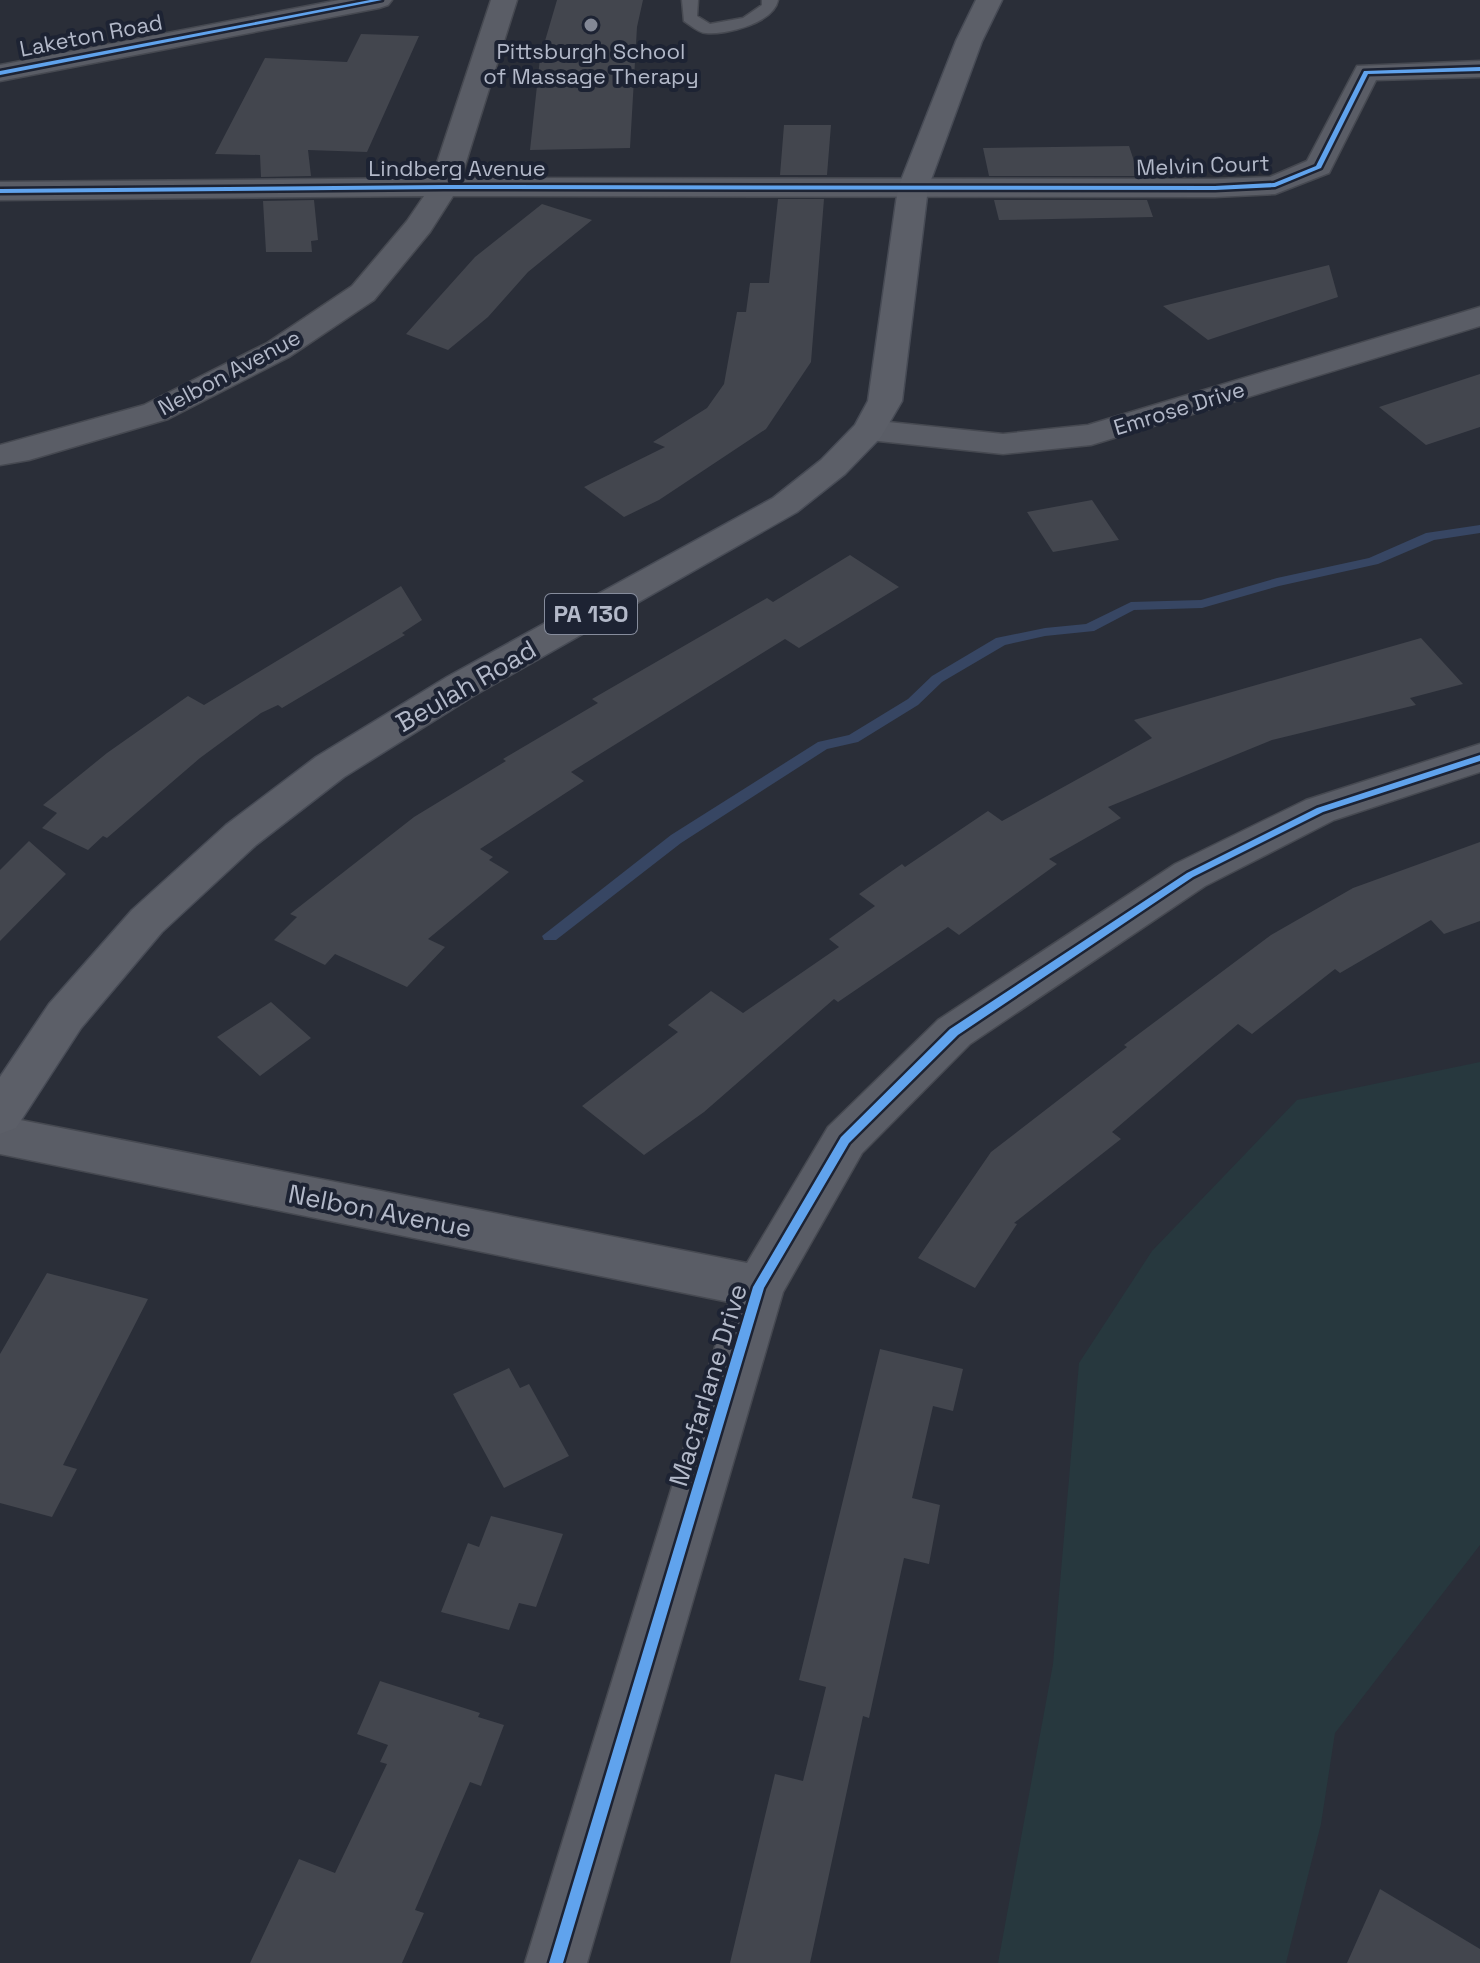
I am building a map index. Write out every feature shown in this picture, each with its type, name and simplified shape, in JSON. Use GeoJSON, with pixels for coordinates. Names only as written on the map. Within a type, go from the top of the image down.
{"type":"FeatureCollection","features":[{"type":"Feature","properties":{"kind":"main road","name":"Beulah Road"},"geometry":{"type":"LineString","coordinates":[[0,1115],[65,1016],[147,921],[241,835],[330,767],[461,686],[785,505],[833,467],[869,430],[885,401],[892,363],[913,188],[969,41],[989,0]]}},
{"type":"Feature","properties":{"kind":"street","name":"Laketon Road"},"geometry":{"type":"LineString","coordinates":[[0,73],[379,0]]}},
{"type":"Feature","properties":{"kind":"street","name":"Nelbon Avenue"},"geometry":{"type":"LineString","coordinates":[[0,455],[156,412],[278,350],[363,293],[419,226],[444,187],[504,0]]}},
{"type":"Feature","properties":{"kind":"street","name":"Melvin Court"},"geometry":{"type":"LineString","coordinates":[[913,188],[1275,185],[1319,167],[1366,72],[1480,69]]}},
{"type":"Feature","properties":{"kind":"street","name":"Lindberg Avenue"},"geometry":{"type":"LineString","coordinates":[[0,191],[444,187],[913,188]]}},
{"type":"Feature","properties":{"kind":"street","name":"Emrose Drive"},"geometry":{"type":"LineString","coordinates":[[869,430],[1003,444],[1091,435],[1480,316]]}},
{"type":"Feature","properties":{"kind":"street","name":"Macfarlane Drive"},"geometry":{"type":"LineString","coordinates":[[556,1963],[759,1287],[845,1140],[954,1032],[1190,875],[1320,810],[1480,758]]}},
{"type":"Feature","properties":{"kind":"street","name":"Nelbon Avenue"},"geometry":{"type":"LineString","coordinates":[[0,1135],[759,1287]]}},
{"type":"Feature","properties":{"kind":"lane"},"geometry":{"type":"LineString","coordinates":[[690,0],[689,18],[707,29],[748,22],[769,7],[770,0]]}},
{"type":"Feature","properties":{"kind":"shaded area"},"geometry":{"type":"Polygon","coordinates":[[[1480,1062],[1480,1545],[1335,1733],[1321,1824],[1286,1963],[998,1963],[1053,1664],[1079,1363],[1152,1251],[1297,1100],[1480,1062]]]}},
{"type":"Feature","properties":{"kind":"building"},"geometry":{"type":"Polygon","coordinates":[[[557,0],[643,0],[637,27],[630,148],[530,150],[540,58],[557,0]]]}},
{"type":"Feature","properties":{"kind":"building"},"geometry":{"type":"Polygon","coordinates":[[[361,34],[419,36],[367,152],[308,150],[311,176],[261,177],[260,155],[215,154],[265,58],[347,62],[361,34]]]}},
{"type":"Feature","properties":{"kind":"building"},"geometry":{"type":"Polygon","coordinates":[[[784,125],[831,125],[827,175],[780,175],[784,125]]]}},
{"type":"Feature","properties":{"kind":"building"},"geometry":{"type":"Polygon","coordinates":[[[1129,146],[1139,176],[989,176],[983,148],[1129,146]]]}},
{"type":"Feature","properties":{"kind":"building"},"geometry":{"type":"Polygon","coordinates":[[[778,199],[824,199],[811,362],[766,429],[659,500],[624,517],[584,487],[665,447],[653,442],[707,408],[724,384],[737,312],[746,312],[750,283],[769,283],[778,199]]]}},
{"type":"Feature","properties":{"kind":"building"},"geometry":{"type":"Polygon","coordinates":[[[314,200],[318,240],[311,241],[312,252],[266,252],[263,201],[314,200]]]}},
{"type":"Feature","properties":{"kind":"building"},"geometry":{"type":"Polygon","coordinates":[[[994,200],[1147,200],[1153,217],[999,220],[994,200]]]}},
{"type":"Feature","properties":{"kind":"building"},"geometry":{"type":"Polygon","coordinates":[[[542,204],[592,220],[528,272],[488,317],[448,350],[406,334],[475,257],[542,204]]]}},
{"type":"Feature","properties":{"kind":"building"},"geometry":{"type":"Polygon","coordinates":[[[1329,265],[1338,297],[1208,340],[1163,306],[1329,265]]]}},
{"type":"Feature","properties":{"kind":"building"},"geometry":{"type":"Polygon","coordinates":[[[1480,374],[1480,427],[1426,445],[1379,407],[1480,374]]]}},
{"type":"Feature","properties":{"kind":"building"},"geometry":{"type":"Polygon","coordinates":[[[1092,500],[1119,540],[1053,552],[1027,512],[1092,500]]]}},
{"type":"Feature","properties":{"kind":"building"},"geometry":{"type":"Polygon","coordinates":[[[850,555],[899,587],[799,648],[785,639],[571,772],[584,781],[480,849],[493,857],[489,860],[509,872],[428,939],[445,947],[407,987],[335,954],[325,965],[274,940],[297,917],[290,914],[414,817],[506,761],[503,759],[598,703],[592,699],[767,598],[773,602],[850,555]]]}},
{"type":"Feature","properties":{"kind":"building"},"geometry":{"type":"Polygon","coordinates":[[[401,586],[422,620],[402,633],[405,635],[282,708],[278,705],[261,713],[200,758],[107,838],[103,836],[88,850],[42,828],[57,813],[43,805],[107,753],[188,696],[204,705],[401,586]]]}},
{"type":"Feature","properties":{"kind":"building"},"geometry":{"type":"Polygon","coordinates":[[[1421,638],[1463,684],[1410,698],[1416,705],[1272,740],[1108,807],[1121,818],[1049,859],[1057,864],[959,935],[948,927],[838,1002],[834,999],[704,1112],[644,1155],[582,1106],[678,1032],[668,1025],[711,991],[743,1013],[839,947],[829,939],[875,906],[859,894],[902,864],[905,867],[988,811],[1002,821],[1152,738],[1134,720],[1421,638]]]}},
{"type":"Feature","properties":{"kind":"building"},"geometry":{"type":"Polygon","coordinates":[[[29,841],[66,874],[0,941],[0,870],[29,841]]]}},
{"type":"Feature","properties":{"kind":"building"},"geometry":{"type":"Polygon","coordinates":[[[1480,842],[1480,921],[1444,934],[1431,920],[1340,973],[1335,969],[1252,1034],[1238,1024],[1112,1132],[1121,1139],[1014,1223],[1017,1224],[975,1288],[918,1258],[991,1152],[1127,1047],[1124,1045],[1271,935],[1353,888],[1480,842]]]}},
{"type":"Feature","properties":{"kind":"building"},"geometry":{"type":"Polygon","coordinates":[[[271,1002],[311,1038],[260,1076],[217,1037],[271,1002]]]}},
{"type":"Feature","properties":{"kind":"building"},"geometry":{"type":"Polygon","coordinates":[[[47,1273],[148,1299],[63,1465],[77,1469],[52,1517],[0,1503],[0,1354],[47,1273]]]}},
{"type":"Feature","properties":{"kind":"building"},"geometry":{"type":"Polygon","coordinates":[[[880,1349],[963,1369],[953,1411],[933,1406],[912,1498],[940,1505],[929,1564],[904,1558],[869,1718],[863,1716],[810,1963],[730,1963],[775,1774],[803,1781],[826,1687],[799,1680],[880,1349]]]}},
{"type":"Feature","properties":{"kind":"building"},"geometry":{"type":"Polygon","coordinates":[[[509,1368],[520,1388],[529,1384],[569,1456],[504,1488],[453,1394],[509,1368]]]}},
{"type":"Feature","properties":{"kind":"building"},"geometry":{"type":"Polygon","coordinates":[[[491,1516],[563,1534],[536,1607],[519,1603],[509,1630],[441,1612],[468,1543],[479,1547],[491,1516]]]}},
{"type":"Feature","properties":{"kind":"building"},"geometry":{"type":"Polygon","coordinates":[[[380,1681],[480,1713],[478,1717],[504,1725],[481,1786],[470,1782],[415,1910],[424,1913],[402,1963],[250,1963],[299,1859],[335,1873],[387,1764],[380,1762],[388,1745],[357,1734],[380,1681]]]}},
{"type":"Feature","properties":{"kind":"building"},"geometry":{"type":"Polygon","coordinates":[[[1380,1889],[1480,1949],[1480,1963],[1347,1963],[1380,1889]]]}},
{"type":"Feature","properties":{"kind":"waterway"},"geometry":{"type":"LineString","coordinates":[[550,936],[676,839],[823,745],[853,739],[913,702],[937,679],[1001,641],[1045,632],[1089,628],[1131,606],[1202,604],[1277,582],[1373,561],[1431,536],[1480,529]]}},
{"type":"Feature","properties":{"kind":"cycle path"},"geometry":{"type":"LineString","coordinates":[[0,73],[379,0]]}},
{"type":"Feature","properties":{"kind":"cycle path"},"geometry":{"type":"LineString","coordinates":[[0,191],[444,187],[1215,188],[1275,185],[1319,167],[1366,72],[1480,69]]}},
{"type":"Feature","properties":{"kind":"cycle path"},"geometry":{"type":"LineString","coordinates":[[556,1963],[759,1287],[845,1140],[954,1032],[1190,875],[1320,810],[1480,758]]}},
{"type":"Feature","properties":{"kind":"place","name":"Pittsburgh School of Massage Therapy"},"geometry":{"type":"Point","coordinates":[591,25]}}]}
